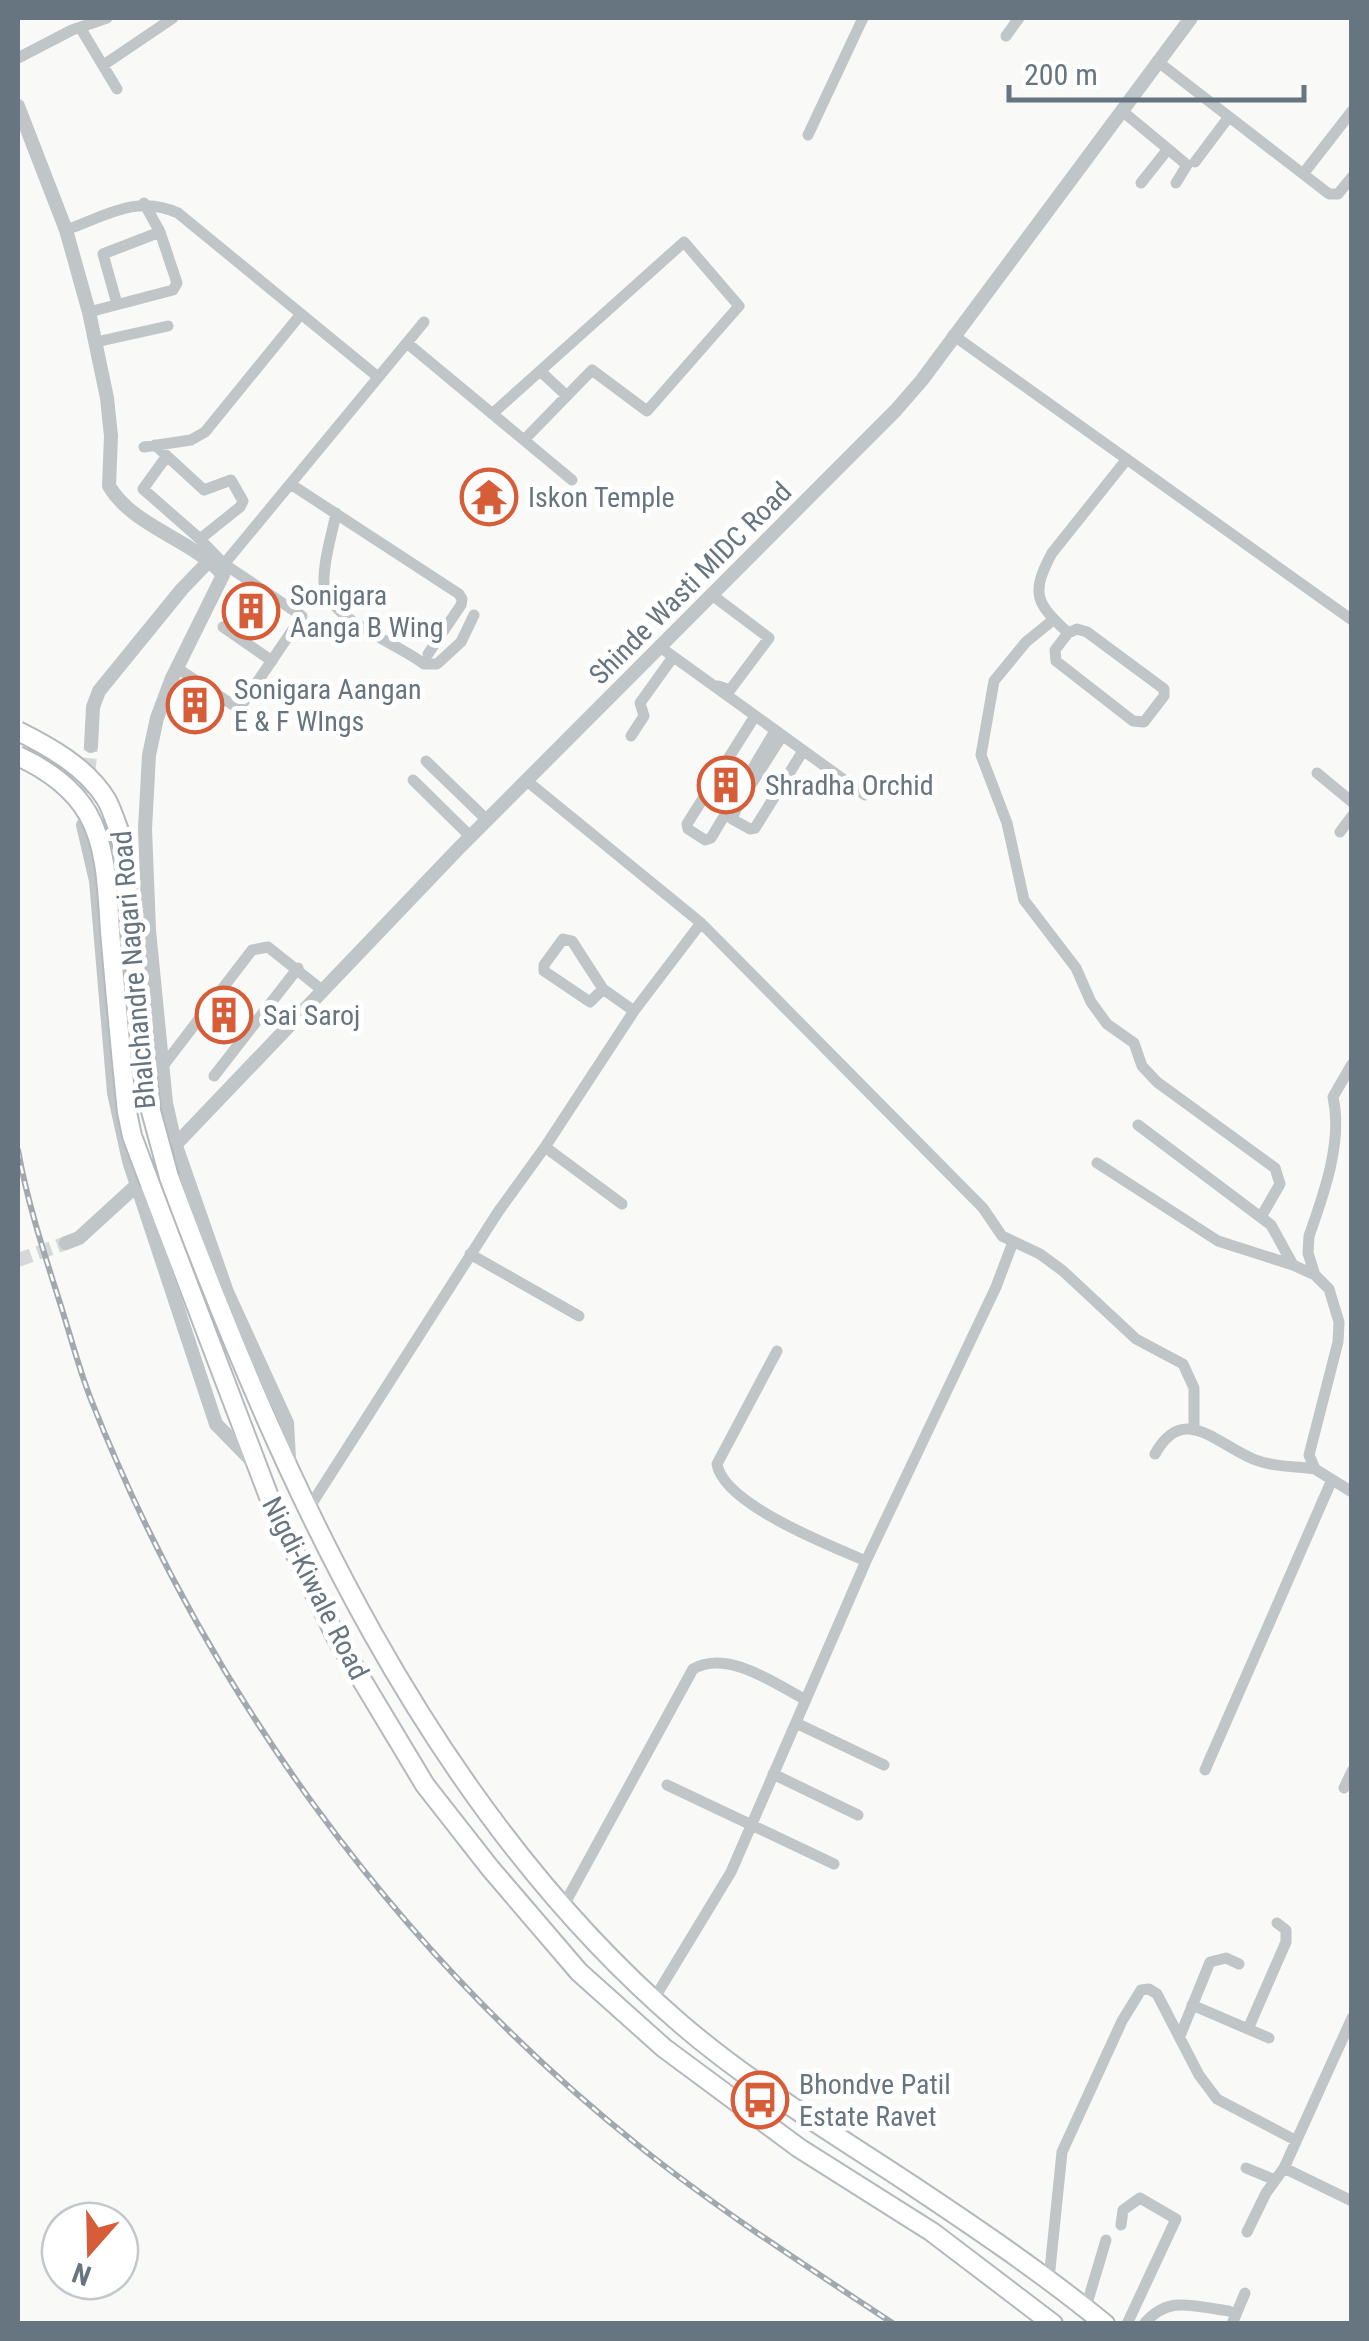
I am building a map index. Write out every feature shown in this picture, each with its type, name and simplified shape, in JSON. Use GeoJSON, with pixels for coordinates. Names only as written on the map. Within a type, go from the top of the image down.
{"type":"FeatureCollection","features":[{"type":"Feature","properties":{"kind":"main road","name":"Nigdi-Kiwale Road"},"geometry":{"type":"LineString","coordinates":[[18,732],[52,748],[106,798],[121,836],[151,1112],[170,1177],[211,1289],[309,1508],[383,1656],[454,1765],[564,1905],[618,1967],[654,1999],[748,2076],[1048,2278],[1106,2324]]}},
{"type":"Feature","properties":{"kind":"main road","name":"Nigdi-Kiwale Road"},"geometry":{"type":"LineString","coordinates":[[18,756],[49,772],[68,789],[96,830],[105,880],[132,1136],[274,1510],[336,1637],[425,1785],[542,1933],[623,2014],[703,2079],[799,2148],[932,2232],[1053,2324]]}},
{"type":"Feature","properties":{"kind":"street"},"geometry":{"type":"LineString","coordinates":[[18,58],[72,30],[108,18]]}},
{"type":"Feature","properties":{"kind":"street"},"geometry":{"type":"LineString","coordinates":[[105,64],[173,18]]}},
{"type":"Feature","properties":{"kind":"street"},"geometry":{"type":"LineString","coordinates":[[808,135],[864,18]]}},
{"type":"Feature","properties":{"kind":"street"},"geometry":{"type":"LineString","coordinates":[[1006,36],[1019,18]]}},
{"type":"Feature","properties":{"kind":"street","name":"Shinde Wasti MIDC Road"},"geometry":{"type":"LineString","coordinates":[[66,1244],[79,1238],[136,1186],[322,990],[465,831],[487,820],[896,410],[1191,18]]}},
{"type":"Feature","properties":{"kind":"street"},"geometry":{"type":"LineString","coordinates":[[81,28],[118,89]]}},
{"type":"Feature","properties":{"kind":"street"},"geometry":{"type":"LineString","coordinates":[[1157,61],[1334,195],[1352,177]]}},
{"type":"Feature","properties":{"kind":"street"},"geometry":{"type":"LineString","coordinates":[[18,106],[66,230],[89,312],[109,420],[110,486],[140,516],[302,616],[239,709],[176,668]]}},
{"type":"Feature","properties":{"kind":"street"},"geometry":{"type":"LineString","coordinates":[[1121,110],[1187,165],[1176,184]]}},
{"type":"Feature","properties":{"kind":"street"},"geometry":{"type":"LineString","coordinates":[[1306,176],[1352,111]]}},
{"type":"Feature","properties":{"kind":"street"},"geometry":{"type":"LineString","coordinates":[[1195,162],[1228,118]]}},
{"type":"Feature","properties":{"kind":"street"},"geometry":{"type":"LineString","coordinates":[[1141,183],[1168,149]]}},
{"type":"Feature","properties":{"kind":"street"},"geometry":{"type":"LineString","coordinates":[[66,230],[144,203],[178,212],[378,378]]}},
{"type":"Feature","properties":{"kind":"street"},"geometry":{"type":"LineString","coordinates":[[89,312],[176,288],[160,232],[144,203]]}},
{"type":"Feature","properties":{"kind":"street"},"geometry":{"type":"LineString","coordinates":[[117,304],[102,254],[160,232]]}},
{"type":"Feature","properties":{"kind":"street"},"geometry":{"type":"LineString","coordinates":[[492,414],[684,242],[739,306],[647,411],[592,370],[524,440]]}},
{"type":"Feature","properties":{"kind":"street"},"geometry":{"type":"LineString","coordinates":[[200,539],[243,501],[231,480],[204,490],[150,446],[191,440],[205,432],[301,314]]}},
{"type":"Feature","properties":{"kind":"street"},"geometry":{"type":"LineString","coordinates":[[91,746],[99,692],[182,589],[218,565],[292,484],[424,322]]}},
{"type":"Feature","properties":{"kind":"street"},"geometry":{"type":"LineString","coordinates":[[96,342],[168,326]]}},
{"type":"Feature","properties":{"kind":"street"},"geometry":{"type":"LineString","coordinates":[[953,335],[1352,620]]}},
{"type":"Feature","properties":{"kind":"street"},"geometry":{"type":"LineString","coordinates":[[407,343],[572,480]]}},
{"type":"Feature","properties":{"kind":"street"},"geometry":{"type":"LineString","coordinates":[[540,372],[567,396]]}},
{"type":"Feature","properties":{"kind":"street"},"geometry":{"type":"LineString","coordinates":[[166,457],[143,488],[200,539],[218,565]]}},
{"type":"Feature","properties":{"kind":"street"},"geometry":{"type":"LineString","coordinates":[[1068,633],[1037,598],[1043,570],[1052,553],[1127,460]]}},
{"type":"Feature","properties":{"kind":"street"},"geometry":{"type":"LineString","coordinates":[[292,484],[462,599],[428,654]]}},
{"type":"Feature","properties":{"kind":"street"},"geometry":{"type":"LineString","coordinates":[[336,513],[324,586],[336,607],[357,625],[424,664],[437,664],[461,642],[474,615]]}},
{"type":"Feature","properties":{"kind":"street","name":"Bhalchandre Nagari Road"},"geometry":{"type":"LineString","coordinates":[[218,565],[222,583],[176,668],[157,718],[149,755],[145,829],[149,930],[162,1066],[176,1143],[227,1292],[287,1423],[290,1468]]}},
{"type":"Feature","properties":{"kind":"street"},"geometry":{"type":"LineString","coordinates":[[662,645],[724,691],[730,690],[769,638],[712,595]]}},
{"type":"Feature","properties":{"kind":"street"},"geometry":{"type":"LineString","coordinates":[[1054,620],[1026,642],[994,680],[981,755],[1007,824],[1024,900],[1076,968],[1099,1013],[1107,1024],[1134,1043],[1142,1066],[1156,1082],[1275,1168],[1280,1184],[1261,1217]]}},
{"type":"Feature","properties":{"kind":"street"},"geometry":{"type":"LineString","coordinates":[[223,627],[272,661]]}},
{"type":"Feature","properties":{"kind":"street"},"geometry":{"type":"LineString","coordinates":[[1088,632],[1164,689],[1164,696],[1144,722],[1134,721],[1056,660],[1055,650],[1068,633],[1088,632]]}},
{"type":"Feature","properties":{"kind":"street"},"geometry":{"type":"LineString","coordinates":[[662,645],[673,657],[865,796]]}},
{"type":"Feature","properties":{"kind":"street"},"geometry":{"type":"LineString","coordinates":[[631,736],[644,716],[640,704],[673,657]]}},
{"type":"Feature","properties":{"kind":"street"},"geometry":{"type":"LineString","coordinates":[[755,716],[687,824],[688,829],[705,840],[711,838],[779,733]]}},
{"type":"Feature","properties":{"kind":"street"},"geometry":{"type":"LineString","coordinates":[[746,731],[795,764]]}},
{"type":"Feature","properties":{"kind":"street"},"geometry":{"type":"LineString","coordinates":[[770,747],[732,814],[732,819],[750,830],[755,828],[803,751]]}},
{"type":"Feature","properties":{"kind":"street"},"geometry":{"type":"LineString","coordinates":[[426,761],[487,820]]}},
{"type":"Feature","properties":{"kind":"street"},"geometry":{"type":"LineString","coordinates":[[1317,774],[1352,802]]}},
{"type":"Feature","properties":{"kind":"street"},"geometry":{"type":"LineString","coordinates":[[413,780],[465,831],[475,808]]}},
{"type":"Feature","properties":{"kind":"street"},"geometry":{"type":"LineString","coordinates":[[527,780],[701,923],[983,1208],[1002,1236],[1040,1254],[1136,1339],[1183,1364],[1194,1388],[1194,1430]]}},
{"type":"Feature","properties":{"kind":"street"},"geometry":{"type":"LineString","coordinates":[[1340,832],[1352,816]]}},
{"type":"Feature","properties":{"kind":"street"},"geometry":{"type":"LineString","coordinates":[[83,824],[96,881],[114,1093],[136,1186],[216,1424],[258,1468]]}},
{"type":"Feature","properties":{"kind":"street"},"geometry":{"type":"LineString","coordinates":[[309,1508],[470,1254],[634,1010],[701,923]]}},
{"type":"Feature","properties":{"kind":"street"},"geometry":{"type":"LineString","coordinates":[[603,989],[590,1002],[546,973],[544,965],[564,939],[570,939],[603,989],[634,1010]]}},
{"type":"Feature","properties":{"kind":"street"},"geometry":{"type":"LineString","coordinates":[[162,1066],[252,950],[268,947],[322,990]]}},
{"type":"Feature","properties":{"kind":"street"},"geometry":{"type":"LineString","coordinates":[[214,1076],[298,968]]}},
{"type":"Feature","properties":{"kind":"street"},"geometry":{"type":"LineString","coordinates":[[1314,1275],[1308,1253],[1336,1135],[1333,1097],[1352,1064]]}},
{"type":"Feature","properties":{"kind":"street"},"geometry":{"type":"LineString","coordinates":[[1138,1126],[1261,1217],[1280,1236],[1293,1265]]}},
{"type":"Feature","properties":{"kind":"street"},"geometry":{"type":"LineString","coordinates":[[545,1146],[622,1204]]}},
{"type":"Feature","properties":{"kind":"street"},"geometry":{"type":"LineString","coordinates":[[1096,1163],[1218,1241],[1293,1265],[1314,1275],[1329,1289],[1339,1322],[1334,1364],[1309,1455],[1315,1468],[1331,1482],[1352,1492]]}},
{"type":"Feature","properties":{"kind":"street"},"geometry":{"type":"LineString","coordinates":[[654,1999],[732,1872],[866,1562],[1013,1242]]}},
{"type":"Feature","properties":{"kind":"street"},"geometry":{"type":"LineString","coordinates":[[470,1254],[580,1316]]}},
{"type":"Feature","properties":{"kind":"street"},"geometry":{"type":"LineString","coordinates":[[778,1351],[717,1470],[738,1493],[757,1506],[800,1532],[866,1562]]}},
{"type":"Feature","properties":{"kind":"street"},"geometry":{"type":"LineString","coordinates":[[1155,1454],[1172,1430],[1194,1430],[1266,1464],[1315,1468]]}},
{"type":"Feature","properties":{"kind":"street"},"geometry":{"type":"LineString","coordinates":[[1204,1770],[1331,1482]]}},
{"type":"Feature","properties":{"kind":"street"},"geometry":{"type":"LineString","coordinates":[[564,1905],[693,1669],[710,1664],[740,1667],[806,1700]]}},
{"type":"Feature","properties":{"kind":"street"},"geometry":{"type":"LineString","coordinates":[[796,1723],[884,1765]]}},
{"type":"Feature","properties":{"kind":"street"},"geometry":{"type":"LineString","coordinates":[[1344,1788],[1352,1771]]}},
{"type":"Feature","properties":{"kind":"street"},"geometry":{"type":"LineString","coordinates":[[773,1774],[858,1815]]}},
{"type":"Feature","properties":{"kind":"street"},"geometry":{"type":"LineString","coordinates":[[667,1784],[834,1864]]}},
{"type":"Feature","properties":{"kind":"street"},"geometry":{"type":"LineString","coordinates":[[1248,2029],[1286,1942],[1286,1930],[1277,1923]]}},
{"type":"Feature","properties":{"kind":"street"},"geometry":{"type":"LineString","coordinates":[[1180,2036],[1210,1962],[1226,1958],[1238,1964]]}},
{"type":"Feature","properties":{"kind":"street"},"geometry":{"type":"LineString","coordinates":[[1048,2278],[1062,2152],[1136,1994],[1149,1989],[1158,1994],[1216,2100],[1294,2140]]}},
{"type":"Feature","properties":{"kind":"street"},"geometry":{"type":"LineString","coordinates":[[1192,2006],[1269,2038]]}},
{"type":"Feature","properties":{"kind":"street"},"geometry":{"type":"LineString","coordinates":[[1247,2232],[1284,2168],[1352,2018]]}},
{"type":"Feature","properties":{"kind":"street"},"geometry":{"type":"LineString","coordinates":[[1246,2168],[1275,2180]]}},
{"type":"Feature","properties":{"kind":"street"},"geometry":{"type":"LineString","coordinates":[[1284,2168],[1352,2201]]}},
{"type":"Feature","properties":{"kind":"street"},"geometry":{"type":"LineString","coordinates":[[1120,2225],[1122,2210],[1135,2199],[1144,2199],[1176,2219],[1127,2324]]}},
{"type":"Feature","properties":{"kind":"street"},"geometry":{"type":"LineString","coordinates":[[1086,2307],[1106,2240]]}},
{"type":"Feature","properties":{"kind":"street"},"geometry":{"type":"LineString","coordinates":[[1144,2324],[1166,2305],[1230,2318],[1244,2294]]}},
{"type":"Feature","properties":{"kind":"tunnel"},"geometry":{"type":"LineString","coordinates":[[84,814],[91,746]]}},
{"type":"Feature","properties":{"kind":"tunnel"},"geometry":{"type":"LineString","coordinates":[[18,1260],[66,1243]]}},
{"type":"Feature","properties":{"kind":"railway"},"geometry":{"type":"LineString","coordinates":[[18,1150],[36,1227],[82,1374],[136,1505],[249,1710],[316,1808],[388,1900],[466,1988],[550,2070],[701,2193],[894,2324]]}},
{"type":"Feature","properties":{"kind":"place","name":"Iskon Temple"},"geometry":{"type":"Point","coordinates":[489,497]}},
{"type":"Feature","properties":{"kind":"place","name":"Sonigara Aanga B Wing"},"geometry":{"type":"Point","coordinates":[251,611]}},
{"type":"Feature","properties":{"kind":"place","name":"Sonigara Aangan E & F WIngs"},"geometry":{"type":"Point","coordinates":[195,705]}},
{"type":"Feature","properties":{"kind":"place","name":"Shradha Orchid"},"geometry":{"type":"Point","coordinates":[726,785]}},
{"type":"Feature","properties":{"kind":"place","name":"Sai Saroj"},"geometry":{"type":"Point","coordinates":[224,1015]}},
{"type":"Feature","properties":{"kind":"place","name":"Bhondve Patil Estate Ravet"},"geometry":{"type":"Point","coordinates":[760,2100]}}]}
